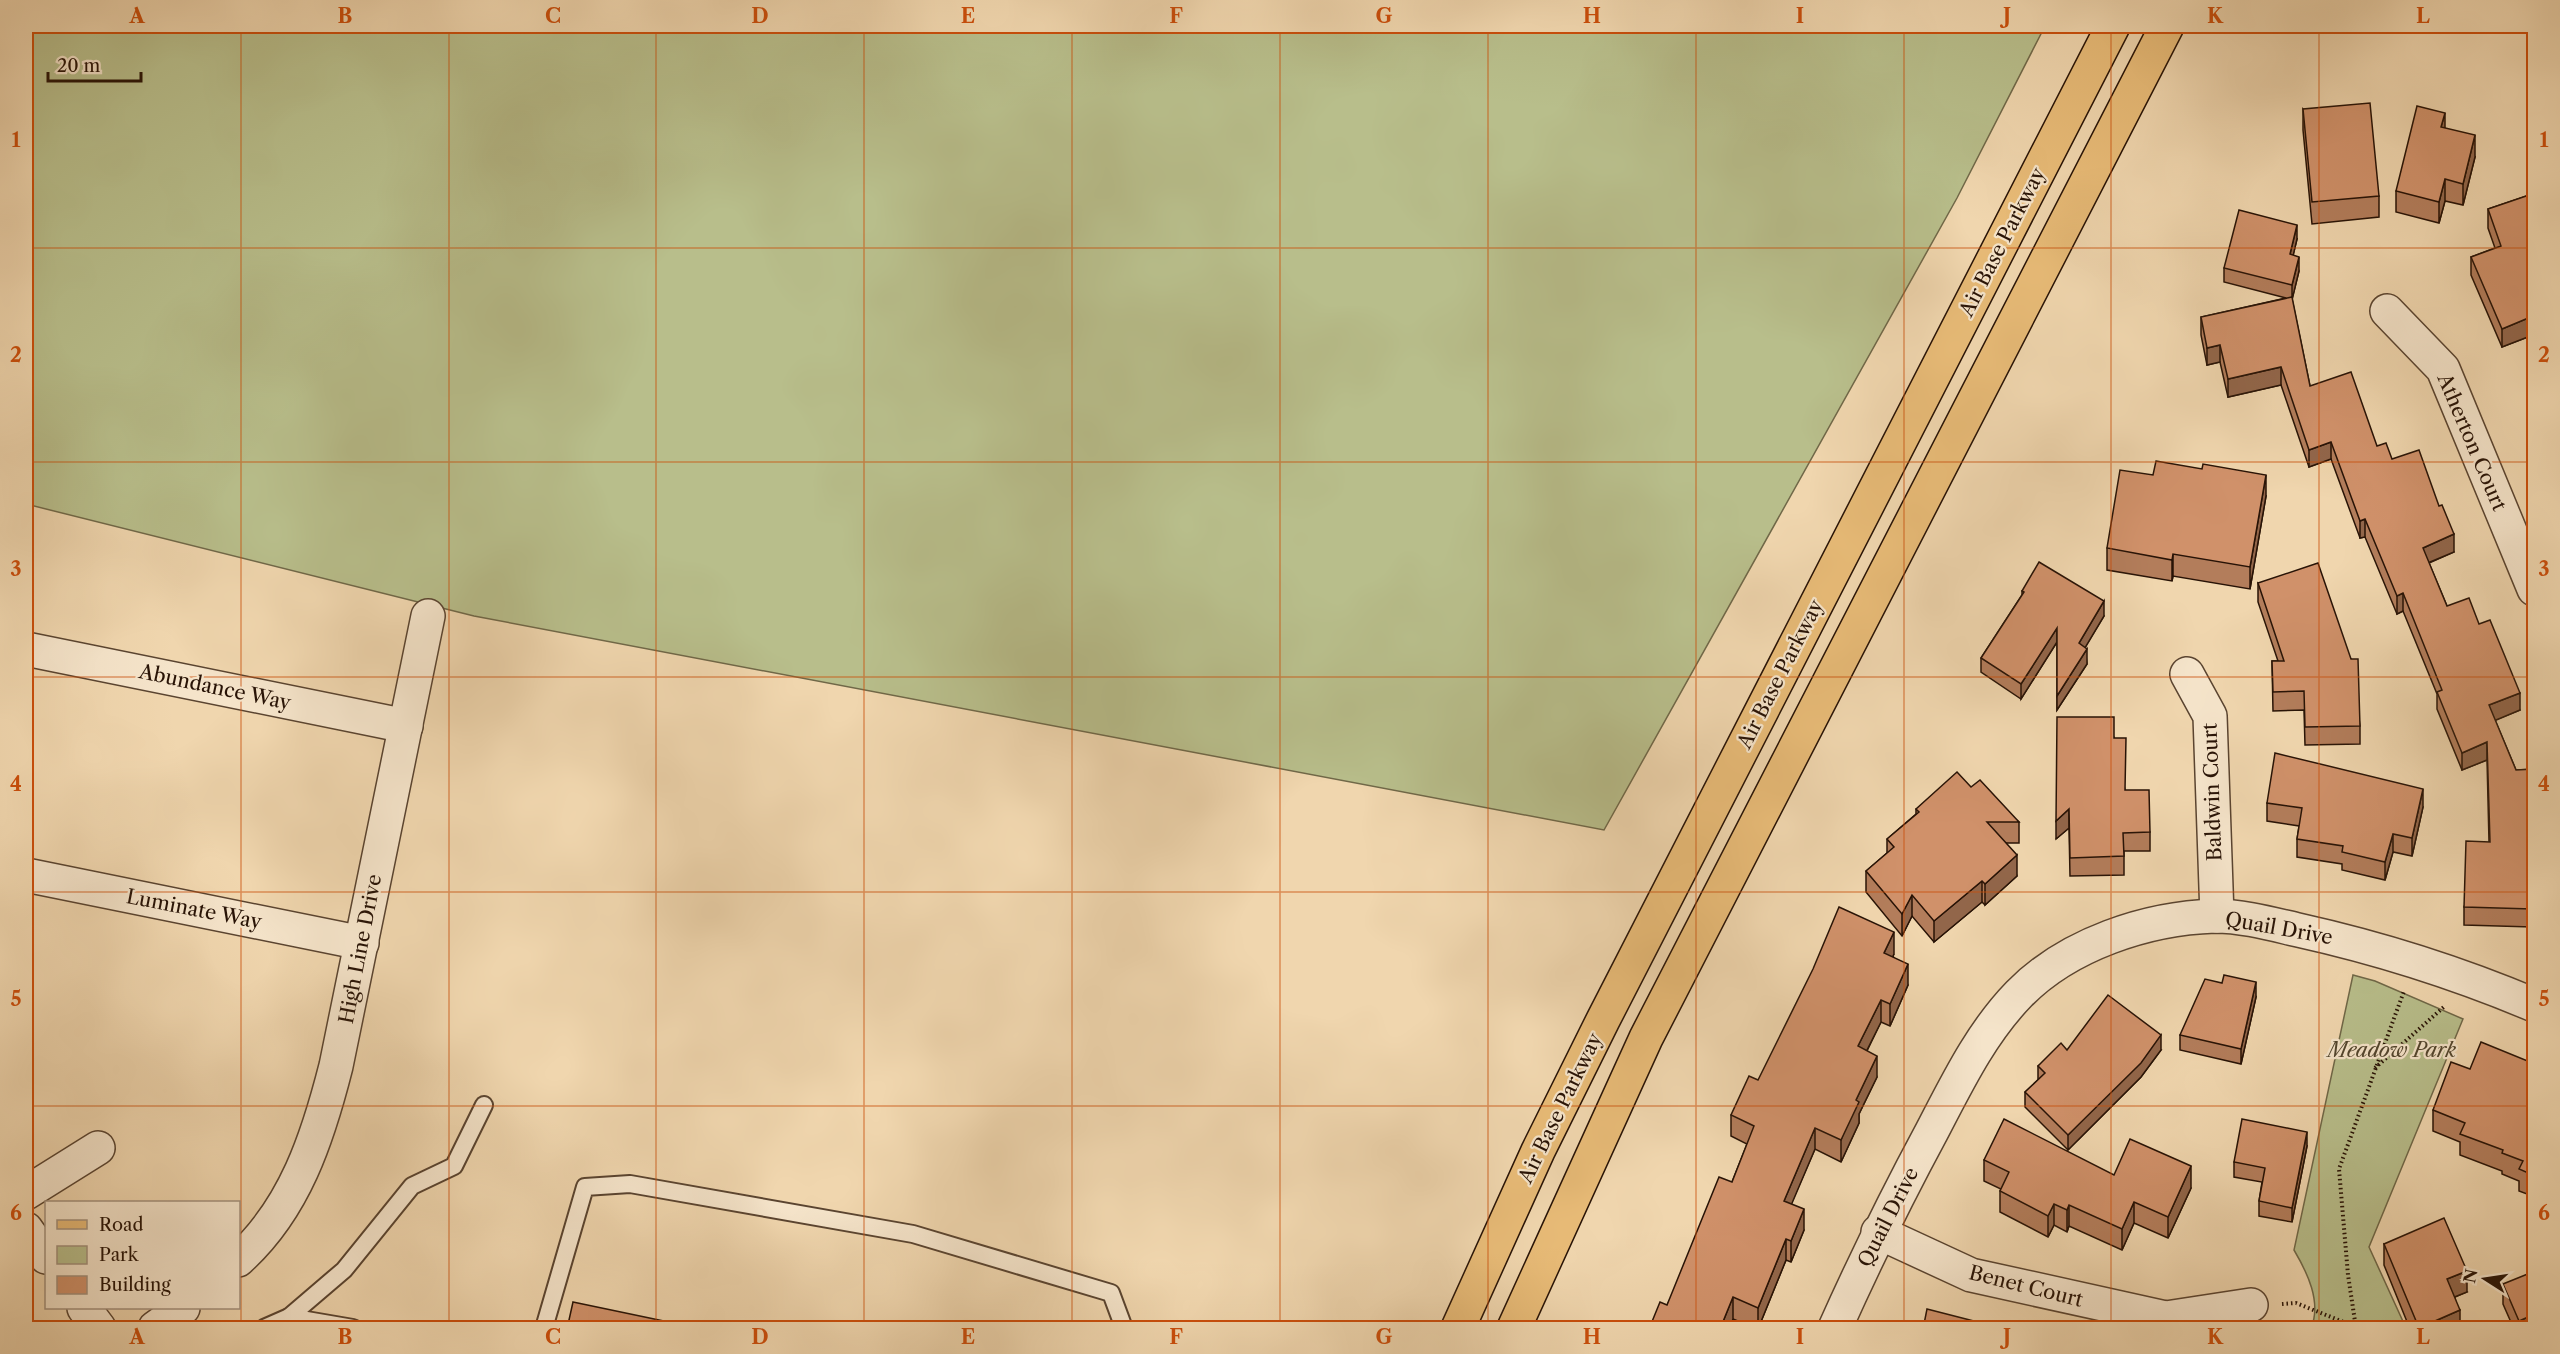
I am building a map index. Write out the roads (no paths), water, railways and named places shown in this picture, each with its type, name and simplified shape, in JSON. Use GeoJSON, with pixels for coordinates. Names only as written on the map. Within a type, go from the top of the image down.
{"type":"FeatureCollection","features":[{"type":"Feature","properties":{"kind":"main road","name":"Air Base Parkway"},"geometry":{"type":"LineString","coordinates":[[1458,1329],[1524,1181],[1603,1020],[2114,26]]}},
{"type":"Feature","properties":{"kind":"main road"},"geometry":{"type":"LineString","coordinates":[[1514,1329],[1646,1038],[2166,26]]}},
{"type":"Feature","properties":{"kind":"street","name":"Atherton Court"},"geometry":{"type":"LineString","coordinates":[[2386,311],[2443,369],[2535,590]]}},
{"type":"Feature","properties":{"kind":"street","name":"High Line Drive"},"geometry":{"type":"LineString","coordinates":[[240,1258],[275,1218],[303,1171],[321,1127],[362,943],[428,616]]}},
{"type":"Feature","properties":{"kind":"street","name":"Abundance Way"},"geometry":{"type":"LineString","coordinates":[[26,649],[405,726]]}},
{"type":"Feature","properties":{"kind":"street","name":"Baldwin Court"},"geometry":{"type":"LineString","coordinates":[[2187,674],[2210,716],[2217,916]]}},
{"type":"Feature","properties":{"kind":"street","name":"Luminate Way"},"geometry":{"type":"LineString","coordinates":[[26,875],[362,943]]}},
{"type":"Feature","properties":{"kind":"street","name":"Quail Drive"},"geometry":{"type":"LineString","coordinates":[[1835,1329],[1878,1232],[1973,1053],[2020,993],[2069,956],[2126,931],[2217,916],[2264,923],[2359,944],[2490,987],[2535,1005]]}},
{"type":"Feature","properties":{"kind":"street"},"geometry":{"type":"LineString","coordinates":[[26,1193],[98,1148]]}},
{"type":"Feature","properties":{"kind":"street"},"geometry":{"type":"LineString","coordinates":[[26,1229],[45,1256]]}},
{"type":"Feature","properties":{"kind":"street","name":"Benet Court"},"geometry":{"type":"LineString","coordinates":[[1878,1232],[1971,1275],[2166,1318],[2251,1305]]}},
{"type":"Feature","properties":{"kind":"street"},"geometry":{"type":"LineString","coordinates":[[85,1309],[99,1329]]}},
{"type":"Feature","properties":{"kind":"street"},"geometry":{"type":"LineString","coordinates":[[155,1329],[182,1309]]}},
{"type":"Feature","properties":{"kind":"lane"},"geometry":{"type":"LineString","coordinates":[[264,1329],[289,1317],[344,1270],[412,1186],[454,1166],[484,1105]]}},
{"type":"Feature","properties":{"kind":"lane"},"geometry":{"type":"LineString","coordinates":[[543,1329],[585,1187],[630,1184],[913,1234],[1111,1293],[1124,1329]]}},
{"type":"Feature","properties":{"kind":"lane"},"geometry":{"type":"LineString","coordinates":[[289,1317],[352,1329]]}},
{"type":"Feature","properties":{"kind":"park label","name":"Meadow Park"},"geometry":{"type":"Point","coordinates":[2392,1050]}}]}
